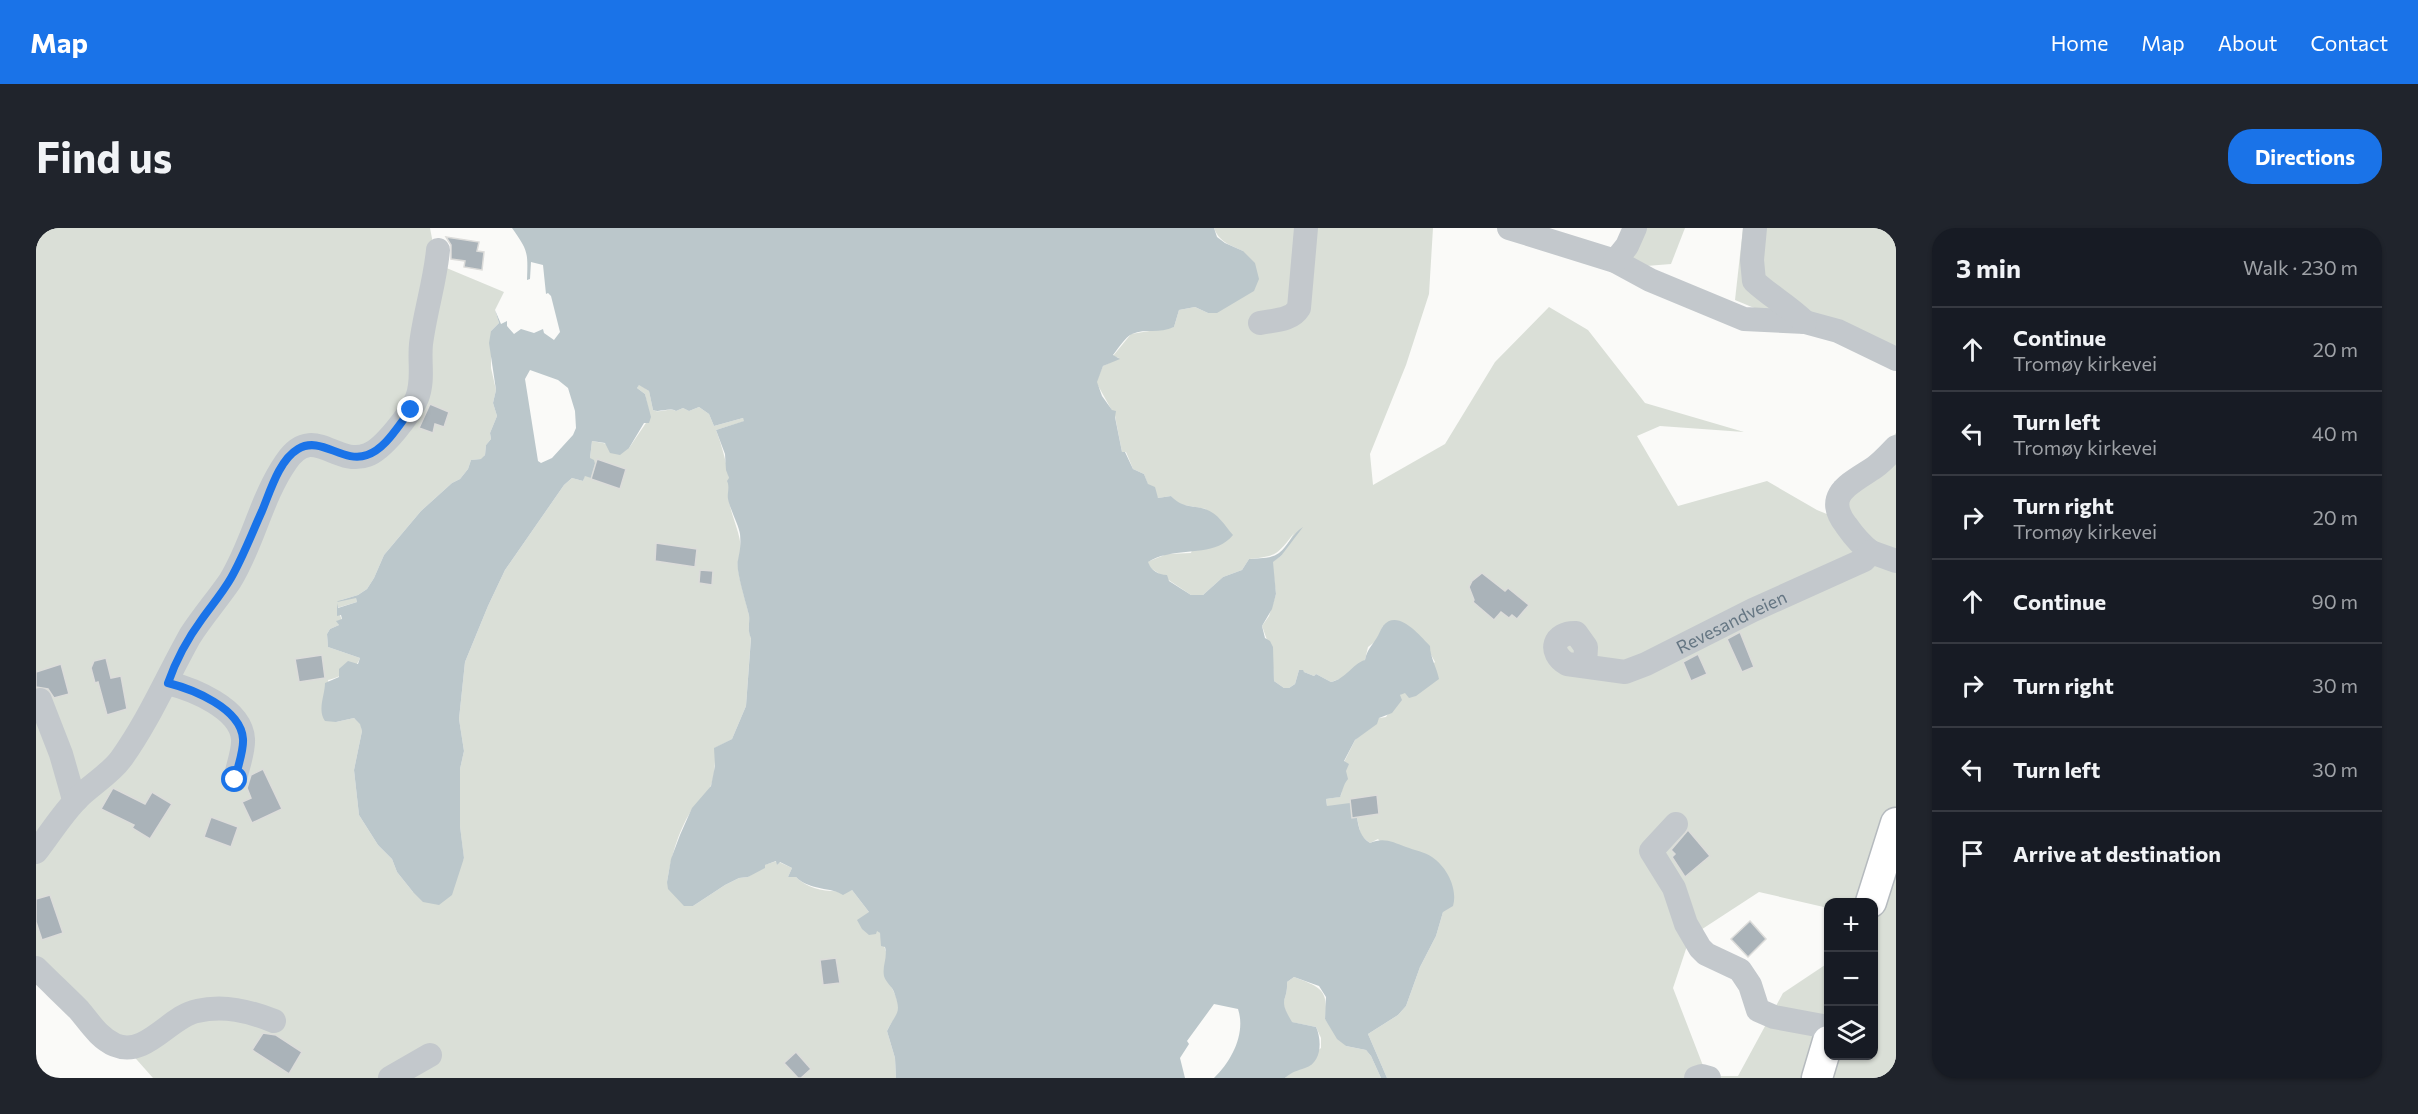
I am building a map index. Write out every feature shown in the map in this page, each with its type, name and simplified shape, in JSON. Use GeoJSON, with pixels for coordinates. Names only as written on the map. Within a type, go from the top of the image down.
{"type":"FeatureCollection","features":[{"type":"Feature","properties":{"kind":"main road"},"geometry":{"type":"LineString","coordinates":[[1873,898],[1896,823]]}},
{"type":"Feature","properties":{"kind":"main road"},"geometry":{"type":"LineString","coordinates":[[1817,1078],[1824,1054]]}},
{"type":"Feature","properties":{"kind":"street"},"geometry":{"type":"LineString","coordinates":[[1260,322],[1286,318],[1295,314],[1299,308],[1306,228]]}},
{"type":"Feature","properties":{"kind":"street"},"geometry":{"type":"LineString","coordinates":[[1509,228],[1615,261],[1650,280],[1744,319],[1805,322],[1838,331],[1896,359]]}},
{"type":"Feature","properties":{"kind":"street"},"geometry":{"type":"LineString","coordinates":[[1615,261],[1627,246],[1635,228]]}},
{"type":"Feature","properties":{"kind":"street"},"geometry":{"type":"LineString","coordinates":[[1755,228],[1752,260],[1754,281],[1765,292],[1791,307],[1805,322]]}},
{"type":"Feature","properties":{"kind":"street"},"geometry":{"type":"LineString","coordinates":[[36,852],[77,799],[120,761],[168,683],[191,635],[231,579],[273,485],[294,451],[305,445],[314,444],[357,457],[368,455],[381,447],[411,410],[421,384],[421,345],[438,250]]}},
{"type":"Feature","properties":{"kind":"street"},"geometry":{"type":"LineString","coordinates":[[1896,447],[1879,464],[1844,488],[1838,497],[1836,506],[1839,516],[1856,539],[1871,552],[1896,561]]}},
{"type":"Feature","properties":{"kind":"street","name":"Revesandveien"},"geometry":{"type":"LineString","coordinates":[[1586,665],[1625,672],[1646,664],[1753,610],[1863,560],[1871,552]]}},
{"type":"Feature","properties":{"kind":"street"},"geometry":{"type":"LineString","coordinates":[[168,683],[208,697],[230,715],[240,727],[243,740],[235,780]]}},
{"type":"Feature","properties":{"kind":"street"},"geometry":{"type":"LineString","coordinates":[[40,700],[77,799]]}},
{"type":"Feature","properties":{"kind":"street"},"geometry":{"type":"LineString","coordinates":[[1676,824],[1651,851],[1674,888],[1686,924],[1700,948],[1706,954],[1740,970],[1750,986],[1758,1010],[1774,1017],[1824,1026]]}},
{"type":"Feature","properties":{"kind":"street"},"geometry":{"type":"LineString","coordinates":[[36,968],[102,1037],[117,1046],[129,1047],[144,1043],[182,1016],[196,1011],[225,1008],[255,1013],[274,1021]]}},
{"type":"Feature","properties":{"kind":"street"},"geometry":{"type":"LineString","coordinates":[[390,1078],[430,1054]]}},
{"type":"Feature","properties":{"kind":"street"},"geometry":{"type":"LineString","coordinates":[[1696,1078],[1702,1076],[1709,1078]]}},
{"type":"Feature","properties":{"kind":"shaded area"},"geometry":{"type":"Polygon","coordinates":[[[36,228],[430,228],[437,264],[504,292],[495,310],[499,323],[491,331],[491,368],[496,390],[493,403],[497,416],[490,433],[491,439],[486,445],[485,455],[482,459],[471,460],[468,469],[460,479],[452,483],[421,511],[384,555],[367,589],[358,595],[338,601],[356,597],[357,602],[337,608],[342,620],[337,621],[339,625],[330,629],[327,634],[328,647],[360,658],[351,669],[328,680],[336,722],[354,718],[361,724],[362,731],[354,770],[359,815],[413,892],[464,859],[460,826],[460,769],[464,751],[459,719],[465,662],[505,570],[564,485],[572,478],[583,481],[592,441],[629,448],[650,417],[645,394],[637,388],[639,384],[649,391],[653,410],[656,411],[676,411],[683,408],[689,411],[699,407],[709,414],[714,426],[743,418],[745,421],[716,430],[724,454],[729,481],[729,501],[739,537],[741,549],[738,562],[739,573],[749,615],[751,637],[746,706],[732,739],[715,748],[711,786],[692,809],[682,827],[667,882],[693,906],[725,885],[739,878],[748,877],[764,865],[777,861],[777,865],[779,862],[792,868],[788,877],[796,877],[814,888],[829,891],[852,890],[869,912],[880,933],[887,955],[884,974],[899,1005],[898,1014],[887,1031],[895,1058],[896,1078],[153,1078],[98,1016],[36,958],[36,228]]]}},
{"type":"Feature","properties":{"kind":"shaded area"},"geometry":{"type":"Polygon","coordinates":[[[512,228],[1214,228],[1217,237],[1243,251],[1255,263],[1259,279],[1254,291],[1217,313],[1208,313],[1195,307],[1179,310],[1174,327],[1137,332],[1129,336],[1113,355],[1120,359],[1103,366],[1097,382],[1102,396],[1112,410],[1116,411],[1115,417],[1122,452],[1125,452],[1133,469],[1144,474],[1148,484],[1155,487],[1158,498],[1171,496],[1183,504],[1210,511],[1233,535],[1211,549],[1175,553],[1148,562],[1155,571],[1167,575],[1169,581],[1191,595],[1203,595],[1223,577],[1242,570],[1249,559],[1279,553],[1303,527],[1281,556],[1273,562],[1276,594],[1272,609],[1262,626],[1265,638],[1273,647],[1274,681],[1284,688],[1289,688],[1295,684],[1299,670],[1314,676],[1316,674],[1331,682],[1336,680],[1365,660],[1383,626],[1389,621],[1402,622],[1430,646],[1439,679],[1416,696],[1409,698],[1405,693],[1400,695],[1402,700],[1392,713],[1379,718],[1377,724],[1355,740],[1344,761],[1349,764],[1346,771],[1348,779],[1340,797],[1326,799],[1327,806],[1350,803],[1352,818],[1357,818],[1362,835],[1370,843],[1379,840],[1388,841],[1432,857],[1447,872],[1453,886],[1453,906],[1443,912],[1436,936],[1420,967],[1406,1006],[1398,1015],[1368,1034],[1387,1078],[1381,1078],[1366,1050],[1346,1046],[1337,1039],[1325,1019],[1326,997],[1319,986],[1294,977],[1287,982],[1285,1008],[1292,1022],[1316,1027],[1320,1044],[1318,1056],[1311,1065],[1285,1078],[1214,1078],[1232,1055],[1236,1046],[1240,1018],[1238,1009],[1214,1004],[1187,1041],[1189,1044],[1180,1058],[1185,1078],[896,1078],[895,1058],[887,1031],[897,1012],[898,1005],[893,990],[884,976],[885,947],[881,946],[880,933],[877,931],[876,934],[869,935],[862,929],[857,920],[869,912],[852,890],[843,895],[808,885],[796,877],[788,877],[792,868],[780,862],[777,865],[776,861],[765,865],[765,868],[748,877],[739,878],[725,885],[693,906],[684,906],[668,889],[671,859],[692,808],[711,786],[715,766],[714,748],[732,739],[746,706],[751,638],[749,615],[738,571],[740,534],[728,499],[727,481],[729,478],[725,454],[716,430],[744,421],[743,418],[714,426],[709,414],[699,407],[689,411],[683,408],[676,411],[653,410],[649,391],[639,385],[637,388],[645,394],[651,417],[649,423],[644,423],[629,448],[620,455],[610,453],[605,443],[592,441],[590,458],[595,464],[591,478],[585,476],[583,481],[572,478],[564,485],[505,570],[488,606],[465,662],[459,719],[464,751],[460,769],[460,826],[464,858],[452,895],[439,905],[423,902],[397,872],[392,859],[378,845],[359,815],[354,770],[362,731],[360,724],[354,718],[336,722],[325,721],[323,717],[321,707],[325,683],[339,677],[339,669],[348,661],[358,664],[360,658],[328,647],[327,634],[330,629],[339,625],[336,621],[342,619],[341,615],[337,616],[337,603],[338,608],[357,602],[356,598],[337,602],[358,595],[367,589],[384,555],[421,511],[452,483],[460,479],[468,469],[471,460],[481,459],[485,455],[486,445],[491,439],[490,433],[497,416],[493,403],[496,390],[489,343],[491,331],[499,323],[495,310],[501,324],[507,321],[507,326],[514,334],[521,329],[534,333],[543,329],[544,333],[554,340],[560,332],[551,296],[546,294],[543,265],[531,262],[530,279],[527,280],[526,252],[512,228]],[[530,370],[525,379],[538,461],[541,463],[552,458],[573,435],[576,428],[575,411],[568,388],[558,380],[530,370]]]}},
{"type":"Feature","properties":{"kind":"shaded area"},"geometry":{"type":"Polygon","coordinates":[[[1214,228],[1433,228],[1429,294],[1406,365],[1370,454],[1373,485],[1445,444],[1495,362],[1549,307],[1588,330],[1645,403],[1744,432],[1660,426],[1637,436],[1678,506],[1767,481],[1817,510],[1839,519],[1839,491],[1834,481],[1842,487],[1849,484],[1896,433],[1896,1078],[1387,1078],[1368,1034],[1398,1015],[1406,1006],[1420,967],[1436,936],[1443,912],[1378,839],[1370,843],[1361,836],[1357,818],[1352,818],[1327,806],[1326,799],[1341,795],[1346,770],[1344,762],[1355,740],[1379,718],[1386,717],[1400,695],[1435,662],[1430,653],[1383,626],[1376,641],[1368,647],[1365,660],[1345,677],[1331,682],[1316,674],[1314,676],[1299,670],[1295,684],[1289,688],[1284,688],[1274,681],[1272,654],[1262,626],[1269,616],[1276,594],[1272,562],[1281,556],[1294,533],[1276,553],[1249,559],[1242,570],[1223,577],[1203,595],[1191,595],[1152,569],[1147,562],[1167,554],[1191,553],[1206,509],[1178,504],[1171,496],[1158,498],[1148,485],[1144,474],[1133,469],[1126,452],[1122,452],[1115,416],[1096,382],[1103,366],[1119,358],[1113,356],[1131,334],[1174,327],[1179,310],[1195,307],[1208,313],[1243,251],[1225,243],[1214,228]],[[1759,892],[1690,937],[1673,988],[1707,1076],[1738,1076],[1783,993],[1824,966],[1824,1060],[1878,1060],[1878,898],[1824,898],[1824,907],[1759,892]]]}},
{"type":"Feature","properties":{"kind":"shaded area"},"geometry":{"type":"Polygon","coordinates":[[[1626,228],[1685,228],[1671,264],[1634,267],[1626,228]]]}},
{"type":"Feature","properties":{"kind":"shaded area"},"geometry":{"type":"Polygon","coordinates":[[[1743,228],[1896,228],[1896,359],[1817,334],[1735,300],[1743,228]]]}},
{"type":"Feature","properties":{"kind":"shaded area"},"geometry":{"type":"Polygon","coordinates":[[[1294,977],[1321,990],[1326,1001],[1325,1019],[1346,1046],[1366,1050],[1381,1078],[1285,1078],[1321,1048],[1321,1038],[1316,1027],[1291,1022],[1285,1008],[1287,982],[1294,977]]]}},
{"type":"Feature","properties":{"kind":"building"},"geometry":{"type":"Polygon","coordinates":[[[446,237],[479,242],[477,251],[484,252],[482,270],[464,267],[465,261],[451,259],[451,245],[446,237]]]}},
{"type":"Feature","properties":{"kind":"building"},"geometry":{"type":"Polygon","coordinates":[[[430,404],[449,412],[444,427],[435,424],[433,433],[419,428],[430,404]]]}},
{"type":"Feature","properties":{"kind":"building"},"geometry":{"type":"Polygon","coordinates":[[[597,459],[626,469],[620,489],[591,479],[597,459]]]}},
{"type":"Feature","properties":{"kind":"building"},"geometry":{"type":"Polygon","coordinates":[[[656,543],[697,549],[695,567],[655,561],[656,543]]]}},
{"type":"Feature","properties":{"kind":"building"},"geometry":{"type":"Polygon","coordinates":[[[700,570],[713,571],[712,585],[699,583],[700,570]]]}},
{"type":"Feature","properties":{"kind":"building"},"geometry":{"type":"Polygon","coordinates":[[[1482,573],[1505,591],[1508,588],[1529,605],[1517,619],[1512,615],[1509,618],[1501,612],[1494,620],[1473,602],[1469,587],[1472,581],[1482,573]]]}},
{"type":"Feature","properties":{"kind":"building"},"geometry":{"type":"Polygon","coordinates":[[[1740,632],[1754,667],[1742,672],[1727,639],[1740,632]]]}},
{"type":"Feature","properties":{"kind":"building"},"geometry":{"type":"Polygon","coordinates":[[[1698,654],[1707,674],[1691,681],[1683,662],[1698,654]]]}},
{"type":"Feature","properties":{"kind":"building"},"geometry":{"type":"Polygon","coordinates":[[[322,655],[325,678],[299,682],[295,659],[322,655]]]}},
{"type":"Feature","properties":{"kind":"building"},"geometry":{"type":"Polygon","coordinates":[[[106,658],[111,678],[121,676],[127,709],[107,715],[98,682],[95,683],[91,668],[94,661],[106,658]]]}},
{"type":"Feature","properties":{"kind":"building"},"geometry":{"type":"Polygon","coordinates":[[[61,664],[69,694],[54,698],[48,689],[36,687],[36,672],[61,664]]]}},
{"type":"Feature","properties":{"kind":"building"},"geometry":{"type":"Polygon","coordinates":[[[263,769],[282,809],[252,823],[242,802],[251,798],[247,788],[251,775],[263,769]]]}},
{"type":"Feature","properties":{"kind":"building"},"geometry":{"type":"Polygon","coordinates":[[[113,788],[145,804],[152,792],[172,804],[150,839],[132,828],[134,825],[101,809],[113,788]]]}},
{"type":"Feature","properties":{"kind":"building"},"geometry":{"type":"Polygon","coordinates":[[[1377,795],[1379,814],[1352,818],[1350,799],[1377,795]]]}},
{"type":"Feature","properties":{"kind":"building"},"geometry":{"type":"Polygon","coordinates":[[[211,817],[238,827],[231,847],[204,837],[211,817]]]}},
{"type":"Feature","properties":{"kind":"building"},"geometry":{"type":"Polygon","coordinates":[[[1688,830],[1710,856],[1685,877],[1672,857],[1675,854],[1671,850],[1688,830]]]}},
{"type":"Feature","properties":{"kind":"building"},"geometry":{"type":"Polygon","coordinates":[[[50,895],[63,933],[42,940],[36,922],[36,899],[50,895]]]}},
{"type":"Feature","properties":{"kind":"building"},"geometry":{"type":"Polygon","coordinates":[[[1750,921],[1766,939],[1748,957],[1731,939],[1750,921]]]}},
{"type":"Feature","properties":{"kind":"building"},"geometry":{"type":"Polygon","coordinates":[[[836,958],[840,983],[823,985],[820,960],[836,958]]]}},
{"type":"Feature","properties":{"kind":"building"},"geometry":{"type":"Polygon","coordinates":[[[263,1033],[276,1035],[302,1052],[289,1074],[252,1050],[263,1033]]]}},
{"type":"Feature","properties":{"kind":"building"},"geometry":{"type":"Polygon","coordinates":[[[796,1052],[811,1069],[801,1078],[798,1078],[784,1063],[796,1052]]]}},
{"type":"Feature","properties":{"kind":"route"},"geometry":{"type":"LineString","coordinates":[[235,780],[243,740],[240,727],[230,715],[208,697],[188,688],[168,683],[172,672],[191,635],[231,579],[273,485],[294,451],[305,445],[314,444],[357,457],[368,455],[381,447],[411,410]]}}]}
